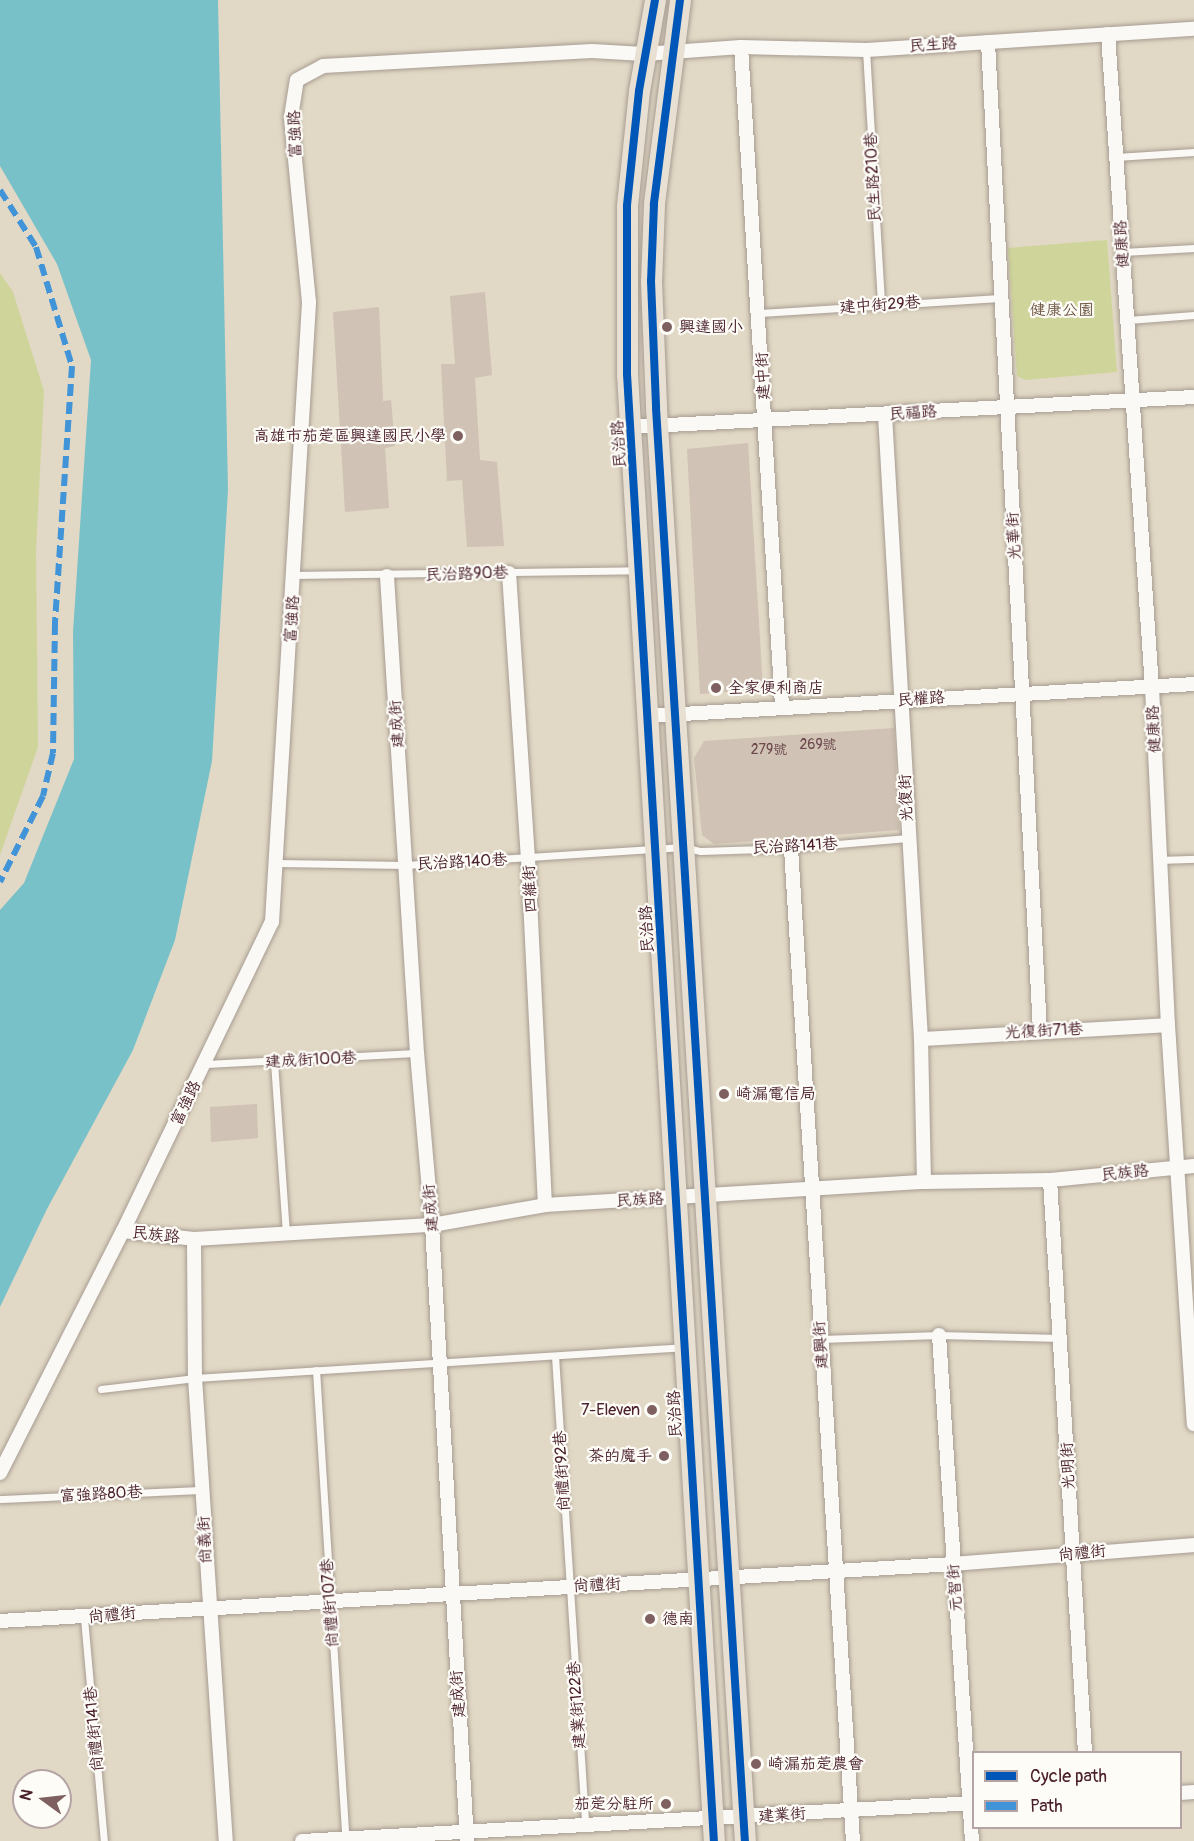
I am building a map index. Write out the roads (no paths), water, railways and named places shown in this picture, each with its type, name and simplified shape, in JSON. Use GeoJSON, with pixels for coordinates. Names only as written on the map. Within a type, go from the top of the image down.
{"type":"FeatureCollection","features":[{"type":"Feature","properties":{"kind":"main road"},"geometry":{"type":"LineString","coordinates":[[680,0],[671,52],[654,204],[652,270],[657,427],[745,1841]]}},
{"type":"Feature","properties":{"kind":"main road","name":"民治路"},"geometry":{"type":"LineString","coordinates":[[653,8],[644,54],[627,206],[631,427],[685,1347],[696,1580],[713,1831]]}},
{"type":"Feature","properties":{"kind":"street","name":"民生路"},"geometry":{"type":"LineString","coordinates":[[671,52],[741,47],[866,50],[1194,29]]}},
{"type":"Feature","properties":{"kind":"street","name":"健康路"},"geometry":{"type":"LineString","coordinates":[[1108,34],[1128,320],[1130,401],[1152,687],[1168,1025],[1178,1168],[1190,1291],[1194,1424]]}},
{"type":"Feature","properties":{"kind":"street","name":"光華街"},"geometry":{"type":"LineString","coordinates":[[988,42],[1040,1031]]}},
{"type":"Feature","properties":{"kind":"street","name":"建中街"},"geometry":{"type":"LineString","coordinates":[[741,47],[760,313],[782,706]]}},
{"type":"Feature","properties":{"kind":"street","name":"富強路"},"geometry":{"type":"LineString","coordinates":[[0,1473],[205,1065],[272,922],[278,863],[309,302],[291,117],[297,81],[322,66],[592,51],[644,54],[671,52]]}},
{"type":"Feature","properties":{"kind":"street","name":"民福路"},"geometry":{"type":"LineString","coordinates":[[631,427],[1194,397]]}},
{"type":"Feature","properties":{"kind":"street","name":"光復街"},"geometry":{"type":"LineString","coordinates":[[885,415],[921,1039],[924,1182]]}},
{"type":"Feature","properties":{"kind":"street","name":"四維街"},"geometry":{"type":"LineString","coordinates":[[508,573],[528,858],[544,1205]]}},
{"type":"Feature","properties":{"kind":"street","name":"建成街"},"geometry":{"type":"LineString","coordinates":[[387,576],[417,1053],[432,1225],[466,1836]]}},
{"type":"Feature","properties":{"kind":"street","name":"民權路"},"geometry":{"type":"LineString","coordinates":[[648,716],[782,706],[1194,684]]}},
{"type":"Feature","properties":{"kind":"street","name":"建興街"},"geometry":{"type":"LineString","coordinates":[[791,848],[810,1190],[853,1841]]}},
{"type":"Feature","properties":{"kind":"street","name":"光復街71巷"},"geometry":{"type":"LineString","coordinates":[[921,1039],[1168,1025]]}},
{"type":"Feature","properties":{"kind":"street","name":"民族路"},"geometry":{"type":"LineString","coordinates":[[123,1231],[194,1239],[432,1225],[544,1205],[924,1182],[1050,1180],[1194,1166]]}},
{"type":"Feature","properties":{"kind":"street","name":"光明街"},"geometry":{"type":"LineString","coordinates":[[1050,1180],[1085,1751]]}},
{"type":"Feature","properties":{"kind":"street","name":"尚義街"},"geometry":{"type":"LineString","coordinates":[[194,1239],[195,1378],[226,1841]]}},
{"type":"Feature","properties":{"kind":"street","name":"元智街"},"geometry":{"type":"LineString","coordinates":[[939,1335],[953,1564],[972,1803],[972,1841]]}},
{"type":"Feature","properties":{"kind":"street","name":"尚禮街"},"geometry":{"type":"LineString","coordinates":[[0,1621],[84,1618],[330,1598],[568,1587],[953,1564],[1194,1545]]}},
{"type":"Feature","properties":{"kind":"street","name":"建業街"},"geometry":{"type":"LineString","coordinates":[[302,1841],[345,1837],[466,1836],[585,1822],[713,1831],[743,1818],[972,1803]]}},
{"type":"Feature","properties":{"kind":"lane","name":"民生路210巷"},"geometry":{"type":"LineString","coordinates":[[866,50],[881,304]]}},
{"type":"Feature","properties":{"kind":"lane"},"geometry":{"type":"LineString","coordinates":[[1116,158],[1194,152]]}},
{"type":"Feature","properties":{"kind":"lane"},"geometry":{"type":"LineString","coordinates":[[1123,252],[1194,248]]}},
{"type":"Feature","properties":{"kind":"lane","name":"建中街29巷"},"geometry":{"type":"LineString","coordinates":[[760,313],[1000,298]]}},
{"type":"Feature","properties":{"kind":"lane"},"geometry":{"type":"LineString","coordinates":[[1128,320],[1194,315]]}},
{"type":"Feature","properties":{"kind":"lane","name":"民治路90巷"},"geometry":{"type":"LineString","coordinates":[[294,576],[640,570]]}},
{"type":"Feature","properties":{"kind":"lane","name":"民治路141巷"},"geometry":{"type":"LineString","coordinates":[[683,847],[701,851],[791,848],[908,838]]}},
{"type":"Feature","properties":{"kind":"lane","name":"民治路140巷"},"geometry":{"type":"LineString","coordinates":[[278,863],[406,865],[683,847]]}},
{"type":"Feature","properties":{"kind":"lane"},"geometry":{"type":"LineString","coordinates":[[1161,860],[1194,858]]}},
{"type":"Feature","properties":{"kind":"lane","name":"建成街100巷"},"geometry":{"type":"LineString","coordinates":[[205,1065],[417,1053]]}},
{"type":"Feature","properties":{"kind":"lane"},"geometry":{"type":"LineString","coordinates":[[274,1062],[286,1233]]}},
{"type":"Feature","properties":{"kind":"lane"},"geometry":{"type":"LineString","coordinates":[[821,1339],[939,1335],[1061,1338]]}},
{"type":"Feature","properties":{"kind":"lane"},"geometry":{"type":"LineString","coordinates":[[101,1389],[195,1378],[685,1347]]}},
{"type":"Feature","properties":{"kind":"lane","name":"尚禮街92巷"},"geometry":{"type":"LineString","coordinates":[[555,1356],[568,1587]]}},
{"type":"Feature","properties":{"kind":"lane","name":"尚禮街107巷"},"geometry":{"type":"LineString","coordinates":[[316,1370],[345,1837]]}},
{"type":"Feature","properties":{"kind":"lane","name":"富強路80巷"},"geometry":{"type":"LineString","coordinates":[[0,1499],[202,1490]]}},
{"type":"Feature","properties":{"kind":"lane","name":"建業街122巷"},"geometry":{"type":"LineString","coordinates":[[568,1587],[585,1822]]}},
{"type":"Feature","properties":{"kind":"lane","name":"尚禮街141巷"},"geometry":{"type":"LineString","coordinates":[[84,1618],[104,1841]]}},
{"type":"Feature","properties":{"kind":"water"},"geometry":{"type":"Polygon","coordinates":[[[0,0],[218,0],[228,490],[212,761],[175,940],[133,1050],[47,1209],[0,1307],[0,910],[24,883],[74,759],[73,632],[91,360],[57,264],[0,166],[0,0]]]}},
{"type":"Feature","properties":{"kind":"place","name":"興達國小"},"geometry":{"type":"Point","coordinates":[667,327]}},
{"type":"Feature","properties":{"kind":"place","name":"高雄市茄萣區興達國民小學"},"geometry":{"type":"Point","coordinates":[458,436]}},
{"type":"Feature","properties":{"kind":"place","name":"全家便利商店"},"geometry":{"type":"Point","coordinates":[716,688]}},
{"type":"Feature","properties":{"kind":"place","name":"崎漏電信局"},"geometry":{"type":"Point","coordinates":[724,1094]}},
{"type":"Feature","properties":{"kind":"place","name":"7-Eleven"},"geometry":{"type":"Point","coordinates":[652,1410]}},
{"type":"Feature","properties":{"kind":"place","name":"茶的魔手"},"geometry":{"type":"Point","coordinates":[664,1456]}},
{"type":"Feature","properties":{"kind":"place","name":"德南"},"geometry":{"type":"Point","coordinates":[650,1619]}},
{"type":"Feature","properties":{"kind":"place","name":"崎漏茄萣農會"},"geometry":{"type":"Point","coordinates":[756,1764]}},
{"type":"Feature","properties":{"kind":"place","name":"茄萣分駐所"},"geometry":{"type":"Point","coordinates":[666,1804]}},
{"type":"Feature","properties":{"kind":"park label","name":"健康公園"},"geometry":{"type":"Point","coordinates":[1062,310]}}]}
